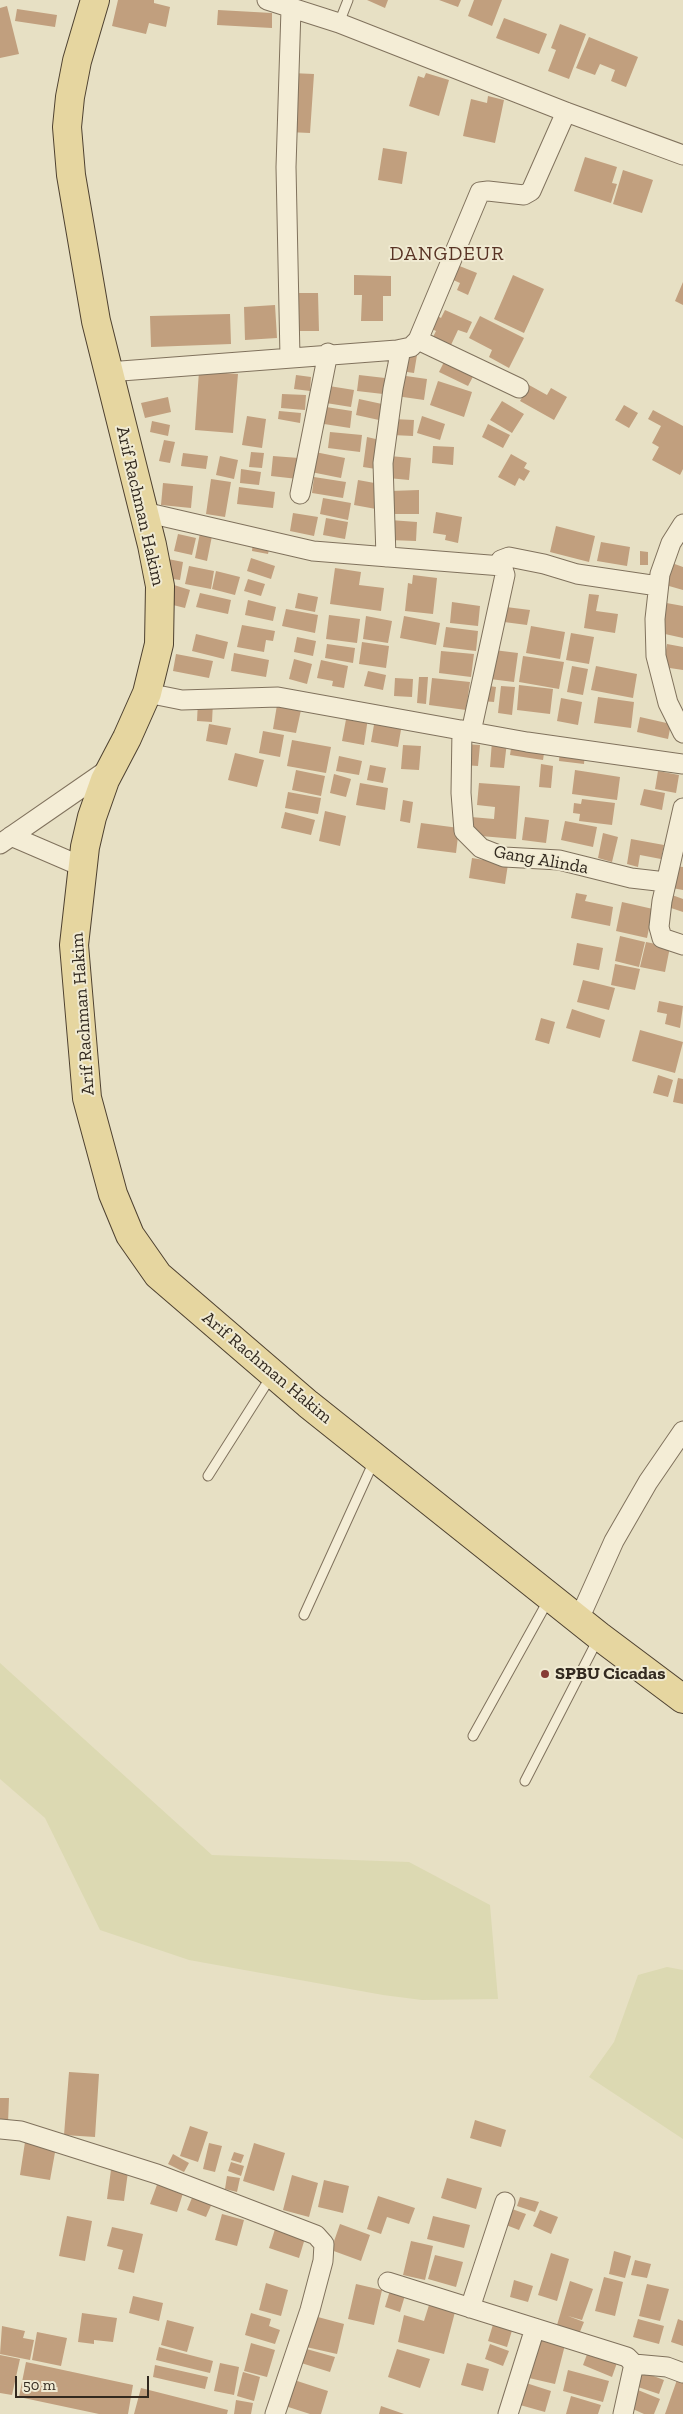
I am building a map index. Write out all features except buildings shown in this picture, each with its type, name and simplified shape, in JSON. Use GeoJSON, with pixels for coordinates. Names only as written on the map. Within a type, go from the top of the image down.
{"type":"FeatureCollection","features":[{"type":"Feature","properties":{"kind":"main road","name":"Arif Rachman Hakim"},"geometry":{"type":"LineString","coordinates":[[94,0],[77,61],[70,97],[67,127],[72,184],[96,321],[144,512],[160,586],[158,644],[147,693],[105,780],[92,817],[85,847],[74,945],[88,1098],[113,1194],[130,1235],[158,1275],[272,1375],[589,1628],[683,1699]]}},
{"type":"Feature","properties":{"kind":"street"},"geometry":{"type":"LineString","coordinates":[[267,0],[339,24],[683,155]]}},
{"type":"Feature","properties":{"kind":"street"},"geometry":{"type":"LineString","coordinates":[[290,357],[286,166],[291,9]]}},
{"type":"Feature","properties":{"kind":"street"},"geometry":{"type":"LineString","coordinates":[[108,372],[411,347],[418,340],[480,192],[488,191],[524,195],[531,191],[566,112]]}},
{"type":"Feature","properties":{"kind":"street"},"geometry":{"type":"LineString","coordinates":[[418,340],[518,388]]}},
{"type":"Feature","properties":{"kind":"street"},"geometry":{"type":"LineString","coordinates":[[386,557],[383,463],[393,390],[401,349]]}},
{"type":"Feature","properties":{"kind":"street"},"geometry":{"type":"LineString","coordinates":[[300,494],[328,353]]}},
{"type":"Feature","properties":{"kind":"street"},"geometry":{"type":"LineString","coordinates":[[144,512],[302,549],[498,565],[501,560],[509,557],[544,564],[577,574],[658,586]]}},
{"type":"Feature","properties":{"kind":"street"},"geometry":{"type":"LineString","coordinates":[[682,732],[668,703],[656,656],[654,619],[660,574],[671,542],[683,524]]}},
{"type":"Feature","properties":{"kind":"street","name":"Gang Alinda"},"geometry":{"type":"LineString","coordinates":[[498,565],[502,566],[505,575],[466,731],[461,792],[464,831],[481,848],[504,856],[559,860],[631,878],[666,882]]}},
{"type":"Feature","properties":{"kind":"street"},"geometry":{"type":"LineString","coordinates":[[147,693],[182,700],[278,697],[527,742],[683,764]]}},
{"type":"Feature","properties":{"kind":"street"},"geometry":{"type":"LineString","coordinates":[[6,840],[113,765]]}},
{"type":"Feature","properties":{"kind":"street"},"geometry":{"type":"LineString","coordinates":[[683,808],[666,882],[659,933],[666,941],[683,944]]}},
{"type":"Feature","properties":{"kind":"street"},"geometry":{"type":"LineString","coordinates":[[6,840],[83,867]]}},
{"type":"Feature","properties":{"kind":"street"},"geometry":{"type":"LineString","coordinates":[[589,1628],[614,1541],[648,1482],[683,1431]]}},
{"type":"Feature","properties":{"kind":"street"},"geometry":{"type":"LineString","coordinates":[[0,2129],[22,2131],[157,2174],[316,2235],[324,2244],[323,2261],[310,2310],[275,2414]]}},
{"type":"Feature","properties":{"kind":"street"},"geometry":{"type":"LineString","coordinates":[[470,2308],[505,2202]]}},
{"type":"Feature","properties":{"kind":"street"},"geometry":{"type":"LineString","coordinates":[[388,2282],[627,2358],[634,2364],[667,2367],[683,2373]]}},
{"type":"Feature","properties":{"kind":"street"},"geometry":{"type":"LineString","coordinates":[[508,2414],[535,2328]]}},
{"type":"Feature","properties":{"kind":"street"},"geometry":{"type":"LineString","coordinates":[[623,2414],[634,2364]]}},
{"type":"Feature","properties":{"kind":"lane"},"geometry":{"type":"LineString","coordinates":[[339,24],[348,0]]}},
{"type":"Feature","properties":{"kind":"lane"},"geometry":{"type":"LineString","coordinates":[[208,1476],[272,1375]]}},
{"type":"Feature","properties":{"kind":"lane"},"geometry":{"type":"LineString","coordinates":[[304,1615],[376,1458]]}},
{"type":"Feature","properties":{"kind":"lane"},"geometry":{"type":"LineString","coordinates":[[473,1736],[551,1597]]}},
{"type":"Feature","properties":{"kind":"lane"},"geometry":{"type":"LineString","coordinates":[[525,1781],[589,1628]]}},
{"type":"Feature","properties":{"kind":"shaded area"},"geometry":{"type":"Polygon","coordinates":[[[0,1663],[212,1855],[409,1862],[490,1905],[498,1999],[422,2000],[383,1995],[189,1960],[100,1930],[45,1818],[0,1779],[0,1663]]]}},
{"type":"Feature","properties":{"kind":"shaded area"},"geometry":{"type":"Polygon","coordinates":[[[667,1967],[683,1970],[683,2139],[589,2077],[614,2042],[638,1975],[667,1967]]]}},
{"type":"Feature","properties":{"kind":"place","name":"SPBU Cicadas"},"geometry":{"type":"Point","coordinates":[545,1674]}},
{"type":"Feature","properties":{"kind":"district","name":"DANGDEUR"},"geometry":{"type":"Point","coordinates":[447,254]}}]}
